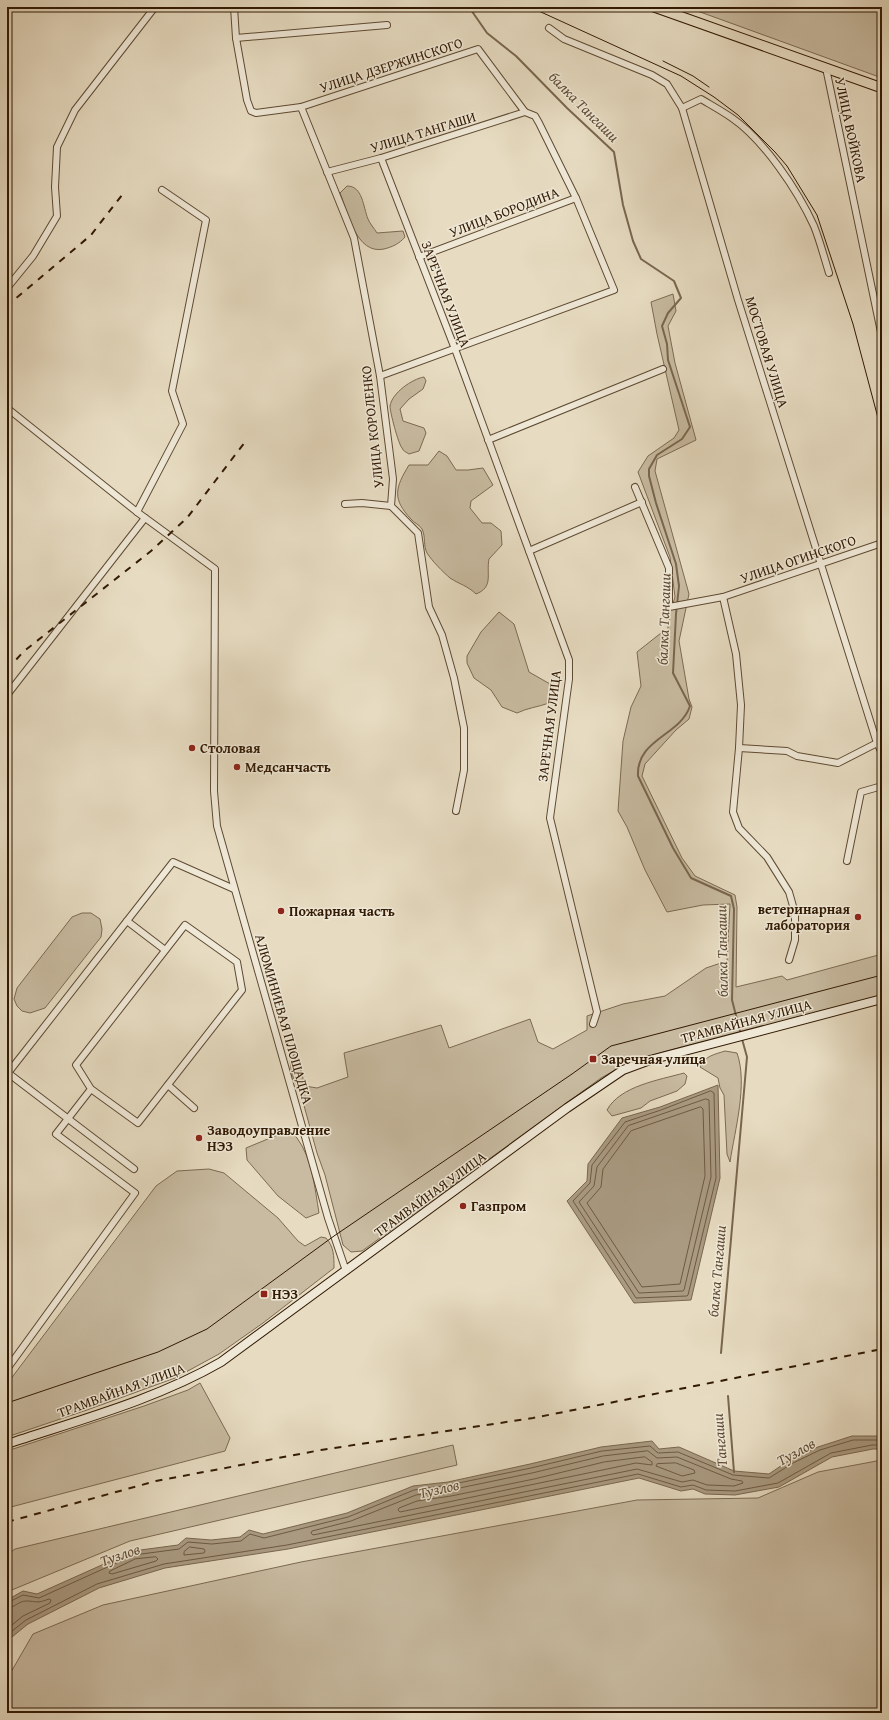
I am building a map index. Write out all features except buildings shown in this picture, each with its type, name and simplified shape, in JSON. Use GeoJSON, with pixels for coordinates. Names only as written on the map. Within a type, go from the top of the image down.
{"type":"FeatureCollection","features":[{"type":"Feature","properties":{"kind":"main road"},"geometry":{"type":"LineString","coordinates":[[654,7],[882,88]]}},
{"type":"Feature","properties":{"kind":"main road","name":"ТРАМВАЙНАЯ УЛИЦА"},"geometry":{"type":"LineString","coordinates":[[7,1444],[157,1393],[191,1379],[221,1362],[567,1108],[623,1070],[650,1060],[882,1000]]}},
{"type":"Feature","properties":{"kind":"street"},"geometry":{"type":"LineString","coordinates":[[7,288],[33,256],[57,216],[55,187],[56,147],[76,110],[155,7]]}},
{"type":"Feature","properties":{"kind":"street","name":"УЛИЦА ДЗЕРЖИНСКОГО"},"geometry":{"type":"LineString","coordinates":[[234,7],[236,38],[248,100],[251,111],[256,113],[301,107],[478,49],[525,112],[535,116],[576,198],[614,290],[455,349]]}},
{"type":"Feature","properties":{"kind":"street"},"geometry":{"type":"LineString","coordinates":[[236,38],[387,25]]}},
{"type":"Feature","properties":{"kind":"street","name":"МОСТОВАЯ УЛИЦА"},"geometry":{"type":"LineString","coordinates":[[549,28],[564,38],[652,75],[667,84],[682,108],[738,300],[820,564],[877,743],[882,753]]}},
{"type":"Feature","properties":{"kind":"street","name":"УЛИЦА ВОЙКОВА"},"geometry":{"type":"LineString","coordinates":[[826,68],[882,337]]}},
{"type":"Feature","properties":{"kind":"street"},"geometry":{"type":"LineString","coordinates":[[682,108],[700,98],[733,118],[757,141],[780,168],[799,198],[814,227],[829,273]]}},
{"type":"Feature","properties":{"kind":"street","name":"УЛИЦА КОРОЛЕНКО"},"geometry":{"type":"LineString","coordinates":[[301,107],[354,238],[380,376],[393,479],[391,506],[418,533],[429,607],[442,635],[454,678],[464,728],[464,770],[456,811]]}},
{"type":"Feature","properties":{"kind":"street","name":"УЛИЦА ТАНГАШИ"},"geometry":{"type":"LineString","coordinates":[[327,172],[381,158],[525,112]]}},
{"type":"Feature","properties":{"kind":"street","name":"ЗАРЕЧНАЯ УЛИЦА"},"geometry":{"type":"LineString","coordinates":[[381,158],[455,349],[569,660],[569,679],[550,818],[597,1012],[593,1024]]}},
{"type":"Feature","properties":{"kind":"street"},"geometry":{"type":"LineString","coordinates":[[137,512],[183,424],[172,391],[206,220],[162,190]]}},
{"type":"Feature","properties":{"kind":"street","name":"УЛИЦА БОРОДИНА"},"geometry":{"type":"LineString","coordinates":[[419,257],[576,198]]}},
{"type":"Feature","properties":{"kind":"street"},"geometry":{"type":"LineString","coordinates":[[380,376],[455,349]]}},
{"type":"Feature","properties":{"kind":"street"},"geometry":{"type":"LineString","coordinates":[[488,440],[663,369]]}},
{"type":"Feature","properties":{"kind":"street"},"geometry":{"type":"LineString","coordinates":[[7,408],[145,518],[7,695]]}},
{"type":"Feature","properties":{"kind":"street","name":"УЛИЦА ОГИНСКОГО"},"geometry":{"type":"LineString","coordinates":[[635,487],[669,568],[669,607],[723,597],[882,543]]}},
{"type":"Feature","properties":{"kind":"street"},"geometry":{"type":"LineString","coordinates":[[530,551],[642,502]]}},
{"type":"Feature","properties":{"kind":"street"},"geometry":{"type":"LineString","coordinates":[[345,504],[362,503],[391,506]]}},
{"type":"Feature","properties":{"kind":"street","name":"АЛЮМИНИЕВАЯ ПЛОЩАДКА"},"geometry":{"type":"LineString","coordinates":[[145,518],[215,568],[214,791],[217,826],[328,1218],[346,1271]]}},
{"type":"Feature","properties":{"kind":"street"},"geometry":{"type":"LineString","coordinates":[[723,597],[736,661],[741,705],[739,748],[733,812],[739,828],[767,857],[789,892],[795,913],[795,940],[789,960]]}},
{"type":"Feature","properties":{"kind":"street"},"geometry":{"type":"LineString","coordinates":[[739,748],[787,751],[797,756],[838,763],[877,743]]}},
{"type":"Feature","properties":{"kind":"street"},"geometry":{"type":"LineString","coordinates":[[847,861],[861,792],[882,786]]}},
{"type":"Feature","properties":{"kind":"street"},"geometry":{"type":"LineString","coordinates":[[134,1169],[8,1073],[173,862],[234,889]]}},
{"type":"Feature","properties":{"kind":"street"},"geometry":{"type":"LineString","coordinates":[[127,922],[165,950]]}},
{"type":"Feature","properties":{"kind":"street"},"geometry":{"type":"LineString","coordinates":[[185,924],[237,962],[242,990],[168,1085],[138,1123],[90,1089],[76,1065],[185,924]]}},
{"type":"Feature","properties":{"kind":"street"},"geometry":{"type":"LineString","coordinates":[[168,1085],[194,1108]]}},
{"type":"Feature","properties":{"kind":"street"},"geometry":{"type":"LineString","coordinates":[[7,1369],[135,1193],[56,1134],[90,1089]]}},
{"type":"Feature","properties":{"kind":"shaded area"},"geometry":{"type":"Polygon","coordinates":[[[685,7],[882,7],[882,78],[703,13],[685,7]]]}},
{"type":"Feature","properties":{"kind":"shaded area"},"geometry":{"type":"Polygon","coordinates":[[[347,186],[356,189],[359,193],[368,219],[377,233],[403,231],[405,237],[395,245],[384,249],[374,249],[366,245],[354,230],[340,193],[347,186]]]}},
{"type":"Feature","properties":{"kind":"shaded area"},"geometry":{"type":"Polygon","coordinates":[[[673,294],[676,311],[668,326],[675,363],[696,440],[657,459],[655,471],[689,594],[679,641],[689,699],[692,707],[689,719],[676,730],[645,764],[642,776],[682,858],[695,876],[735,895],[737,907],[736,987],[782,976],[787,980],[882,954],[882,995],[663,1052],[616,1070],[601,1078],[362,1251],[351,1252],[343,1245],[325,1175],[317,1153],[300,1091],[292,1075],[290,1061],[296,1051],[305,1086],[317,1088],[348,1077],[344,1053],[441,1025],[449,1048],[530,1019],[538,1042],[553,1049],[587,1030],[587,1016],[623,1004],[665,996],[706,968],[727,961],[730,904],[703,905],[667,912],[645,870],[627,827],[618,811],[623,741],[631,707],[641,686],[637,652],[661,633],[667,634],[670,613],[675,597],[670,557],[638,472],[648,456],[674,438],[679,430],[651,302],[673,294]]]}},
{"type":"Feature","properties":{"kind":"shaded area"},"geometry":{"type":"Polygon","coordinates":[[[424,377],[426,381],[423,389],[409,399],[400,409],[403,421],[424,428],[426,433],[419,451],[409,454],[403,450],[400,445],[394,427],[390,406],[394,396],[403,387],[419,378],[424,377]]]}},
{"type":"Feature","properties":{"kind":"shaded area"},"geometry":{"type":"Polygon","coordinates":[[[439,451],[447,456],[456,470],[483,468],[493,485],[471,501],[470,508],[482,523],[491,523],[501,531],[502,545],[489,559],[488,580],[485,588],[476,594],[450,578],[441,570],[427,553],[422,529],[405,512],[398,499],[398,487],[409,465],[428,465],[439,451]]]}},
{"type":"Feature","properties":{"kind":"shaded area"},"geometry":{"type":"Polygon","coordinates":[[[499,612],[514,624],[529,672],[550,684],[551,694],[549,703],[517,713],[502,707],[491,690],[474,678],[467,663],[467,656],[481,632],[499,612]]]}},
{"type":"Feature","properties":{"kind":"shaded area"},"geometry":{"type":"Polygon","coordinates":[[[82,913],[91,913],[100,919],[102,929],[101,937],[45,1008],[30,1013],[22,1011],[17,1006],[14,999],[17,988],[72,917],[82,913]]]}},
{"type":"Feature","properties":{"kind":"shaded area"},"geometry":{"type":"Polygon","coordinates":[[[725,1051],[737,1053],[741,1078],[740,1107],[730,1162],[727,1154],[724,1095],[720,1088],[718,1078],[700,1067],[707,1058],[725,1051]]]}},
{"type":"Feature","properties":{"kind":"shaded area"},"geometry":{"type":"Polygon","coordinates":[[[684,1073],[687,1076],[685,1084],[677,1091],[650,1101],[641,1108],[612,1116],[607,1110],[621,1095],[630,1090],[652,1081],[684,1073]]]}},
{"type":"Feature","properties":{"kind":"shaded area"},"geometry":{"type":"Polygon","coordinates":[[[287,1131],[296,1137],[302,1146],[312,1174],[319,1213],[306,1218],[278,1196],[247,1160],[246,1148],[287,1131]]]}},
{"type":"Feature","properties":{"kind":"shaded area"},"geometry":{"type":"Polygon","coordinates":[[[209,1169],[224,1173],[278,1218],[298,1241],[305,1246],[321,1237],[326,1238],[332,1248],[334,1268],[263,1323],[219,1354],[175,1378],[7,1437],[7,1384],[156,1186],[177,1171],[209,1169]]]}},
{"type":"Feature","properties":{"kind":"shaded area"},"geometry":{"type":"Polygon","coordinates":[[[200,1383],[230,1438],[225,1451],[7,1508],[7,1451],[144,1406],[188,1390],[200,1383]]]}},
{"type":"Feature","properties":{"kind":"shaded area"},"geometry":{"type":"Polygon","coordinates":[[[453,1445],[457,1465],[130,1541],[7,1592],[7,1555],[15,1549],[453,1445]]]}},
{"type":"Feature","properties":{"kind":"shaded area"},"geometry":{"type":"Polygon","coordinates":[[[882,1460],[882,1713],[7,1713],[7,1679],[33,1634],[103,1605],[301,1562],[637,1500],[758,1498],[818,1472],[882,1460]]]}},
{"type":"Feature","properties":{"kind":"water"},"geometry":{"type":"Polygon","coordinates":[[[718,1085],[720,1178],[691,1300],[634,1303],[567,1201],[587,1181],[588,1164],[622,1118],[660,1107],[718,1085]]]}},
{"type":"Feature","properties":{"kind":"water","name":"Тузлов"},"geometry":{"type":"Polygon","coordinates":[[[852,1436],[882,1436],[882,1449],[873,1449],[832,1457],[779,1487],[735,1495],[705,1494],[693,1489],[681,1491],[639,1478],[288,1549],[165,1568],[99,1588],[28,1624],[7,1641],[7,1600],[23,1591],[37,1594],[133,1551],[178,1545],[186,1538],[211,1540],[240,1537],[249,1530],[263,1534],[347,1513],[413,1486],[448,1482],[601,1447],[652,1441],[659,1449],[679,1447],[734,1471],[769,1474],[791,1459],[818,1447],[852,1436]]]}},
{"type":"Feature","properties":{"kind":"waterway","name":"балка Тангаши"},"geometry":{"type":"LineString","coordinates":[[469,7],[487,33],[516,56],[567,108],[614,152],[623,205],[633,241],[641,259],[674,281],[681,298],[668,313],[662,326],[667,344],[668,360],[690,427],[682,439],[657,455],[649,469],[649,476],[656,503],[676,564],[679,586],[673,673],[690,706],[685,716],[644,754],[639,764],[638,776],[673,848],[691,878],[731,896],[734,909],[732,1000],[741,1035]]}},
{"type":"Feature","properties":{"kind":"waterway","name":"балка Тангаши"},"geometry":{"type":"LineString","coordinates":[[721,1353],[747,1057],[742,1039]]}},
{"type":"Feature","properties":{"kind":"waterway","name":"Тангаши"},"geometry":{"type":"LineString","coordinates":[[728,1396],[734,1472]]}},
{"type":"Feature","properties":{"kind":"tram line"},"geometry":{"type":"LineString","coordinates":[[530,7],[681,76],[714,97],[738,115],[787,166],[817,215],[853,324],[882,433]]}},
{"type":"Feature","properties":{"kind":"tram line"},"geometry":{"type":"LineString","coordinates":[[663,61],[693,76],[709,87]]}},
{"type":"Feature","properties":{"kind":"tram line"},"geometry":{"type":"LineString","coordinates":[[7,1403],[158,1352],[207,1329],[334,1236],[611,1046],[882,975]]}},
{"type":"Feature","properties":{"kind":"railway"},"geometry":{"type":"LineString","coordinates":[[7,308],[14,300],[91,235],[122,195]]}},
{"type":"Feature","properties":{"kind":"railway"},"geometry":{"type":"LineString","coordinates":[[7,670],[23,652],[151,551],[187,518],[245,442]]}},
{"type":"Feature","properties":{"kind":"railway"},"geometry":{"type":"LineString","coordinates":[[7,1522],[156,1481],[321,1450],[533,1418],[882,1349]]}},
{"type":"Feature","properties":{"kind":"place","name":"Столовая"},"geometry":{"type":"Point","coordinates":[192,748]}},
{"type":"Feature","properties":{"kind":"place","name":"Медсанчасть"},"geometry":{"type":"Point","coordinates":[237,767]}},
{"type":"Feature","properties":{"kind":"place","name":"Пожарная часть"},"geometry":{"type":"Point","coordinates":[281,911]}},
{"type":"Feature","properties":{"kind":"place","name":"ветеринарная лаборатория"},"geometry":{"type":"Point","coordinates":[858,917]}},
{"type":"Feature","properties":{"kind":"place","name":"Заречная улица"},"geometry":{"type":"Point","coordinates":[593,1059]}},
{"type":"Feature","properties":{"kind":"place","name":"Заводоуправление НЭЗ"},"geometry":{"type":"Point","coordinates":[199,1138]}},
{"type":"Feature","properties":{"kind":"place","name":"Газпром"},"geometry":{"type":"Point","coordinates":[463,1206]}},
{"type":"Feature","properties":{"kind":"place","name":"НЭЗ"},"geometry":{"type":"Point","coordinates":[264,1294]}}]}
